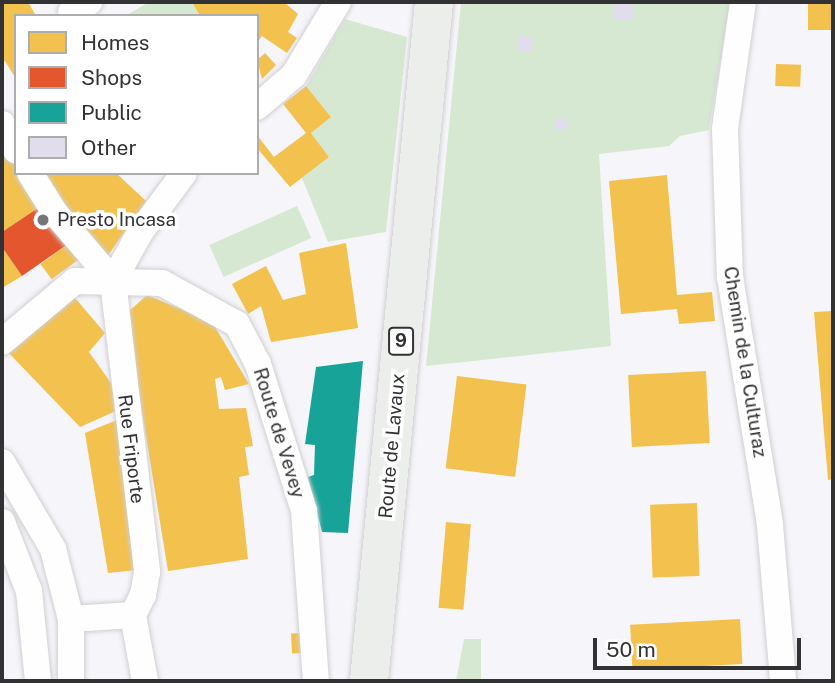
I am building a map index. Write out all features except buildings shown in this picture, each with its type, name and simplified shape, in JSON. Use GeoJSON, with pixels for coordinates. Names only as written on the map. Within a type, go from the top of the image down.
{"type":"FeatureCollection","features":[{"type":"Feature","properties":{"kind":"main road","name":"Route de Lavaux"},"geometry":{"type":"LineString","coordinates":[[369,681],[434,2]]}},
{"type":"Feature","properties":{"kind":"street"},"geometry":{"type":"LineString","coordinates":[[259,105],[300,67],[338,2]]}},
{"type":"Feature","properties":{"kind":"street","name":"Chemin de la Culturaz"},"geometry":{"type":"LineString","coordinates":[[743,2],[725,129],[730,277],[770,525],[783,681]]}},
{"type":"Feature","properties":{"kind":"street"},"geometry":{"type":"LineString","coordinates":[[2,124],[14,146]]}},
{"type":"Feature","properties":{"kind":"street"},"geometry":{"type":"LineString","coordinates":[[31,175],[55,213],[113,281],[141,231],[183,175]]}},
{"type":"Feature","properties":{"kind":"street","name":"Route de Vevey"},"geometry":{"type":"LineString","coordinates":[[2,342],[75,281],[162,283],[237,324],[258,364],[304,512],[316,681]]}},
{"type":"Feature","properties":{"kind":"street","name":"Rue Friporte"},"geometry":{"type":"LineString","coordinates":[[113,281],[147,572],[144,595],[133,615]]}},
{"type":"Feature","properties":{"kind":"street"},"geometry":{"type":"LineString","coordinates":[[2,461],[53,549],[71,619],[71,681]]}},
{"type":"Feature","properties":{"kind":"street"},"geometry":{"type":"LineString","coordinates":[[2,522],[29,591],[38,681]]}},
{"type":"Feature","properties":{"kind":"street"},"geometry":{"type":"LineString","coordinates":[[71,619],[133,615],[145,681]]}},
{"type":"Feature","properties":{"kind":"green space"},"geometry":{"type":"Polygon","coordinates":[[[149,2],[192,2],[199,14],[128,14],[149,2]]]}},
{"type":"Feature","properties":{"kind":"green space"},"geometry":{"type":"Polygon","coordinates":[[[461,2],[730,2],[709,130],[680,136],[669,146],[599,154],[611,346],[426,366],[461,2]]]}},
{"type":"Feature","properties":{"kind":"green space"},"geometry":{"type":"Polygon","coordinates":[[[345,19],[407,37],[386,232],[328,242],[302,178],[329,157],[311,133],[331,117],[306,86],[345,19]]]}},
{"type":"Feature","properties":{"kind":"green space"},"geometry":{"type":"Polygon","coordinates":[[[297,206],[311,238],[224,277],[209,245],[297,206]]]}},
{"type":"Feature","properties":{"kind":"green space"},"geometry":{"type":"Polygon","coordinates":[[[464,639],[481,639],[481,681],[456,681],[464,639]]]}},
{"type":"Feature","properties":{"kind":"place","name":"Presto Incasa"},"geometry":{"type":"Point","coordinates":[43,220]}}]}
